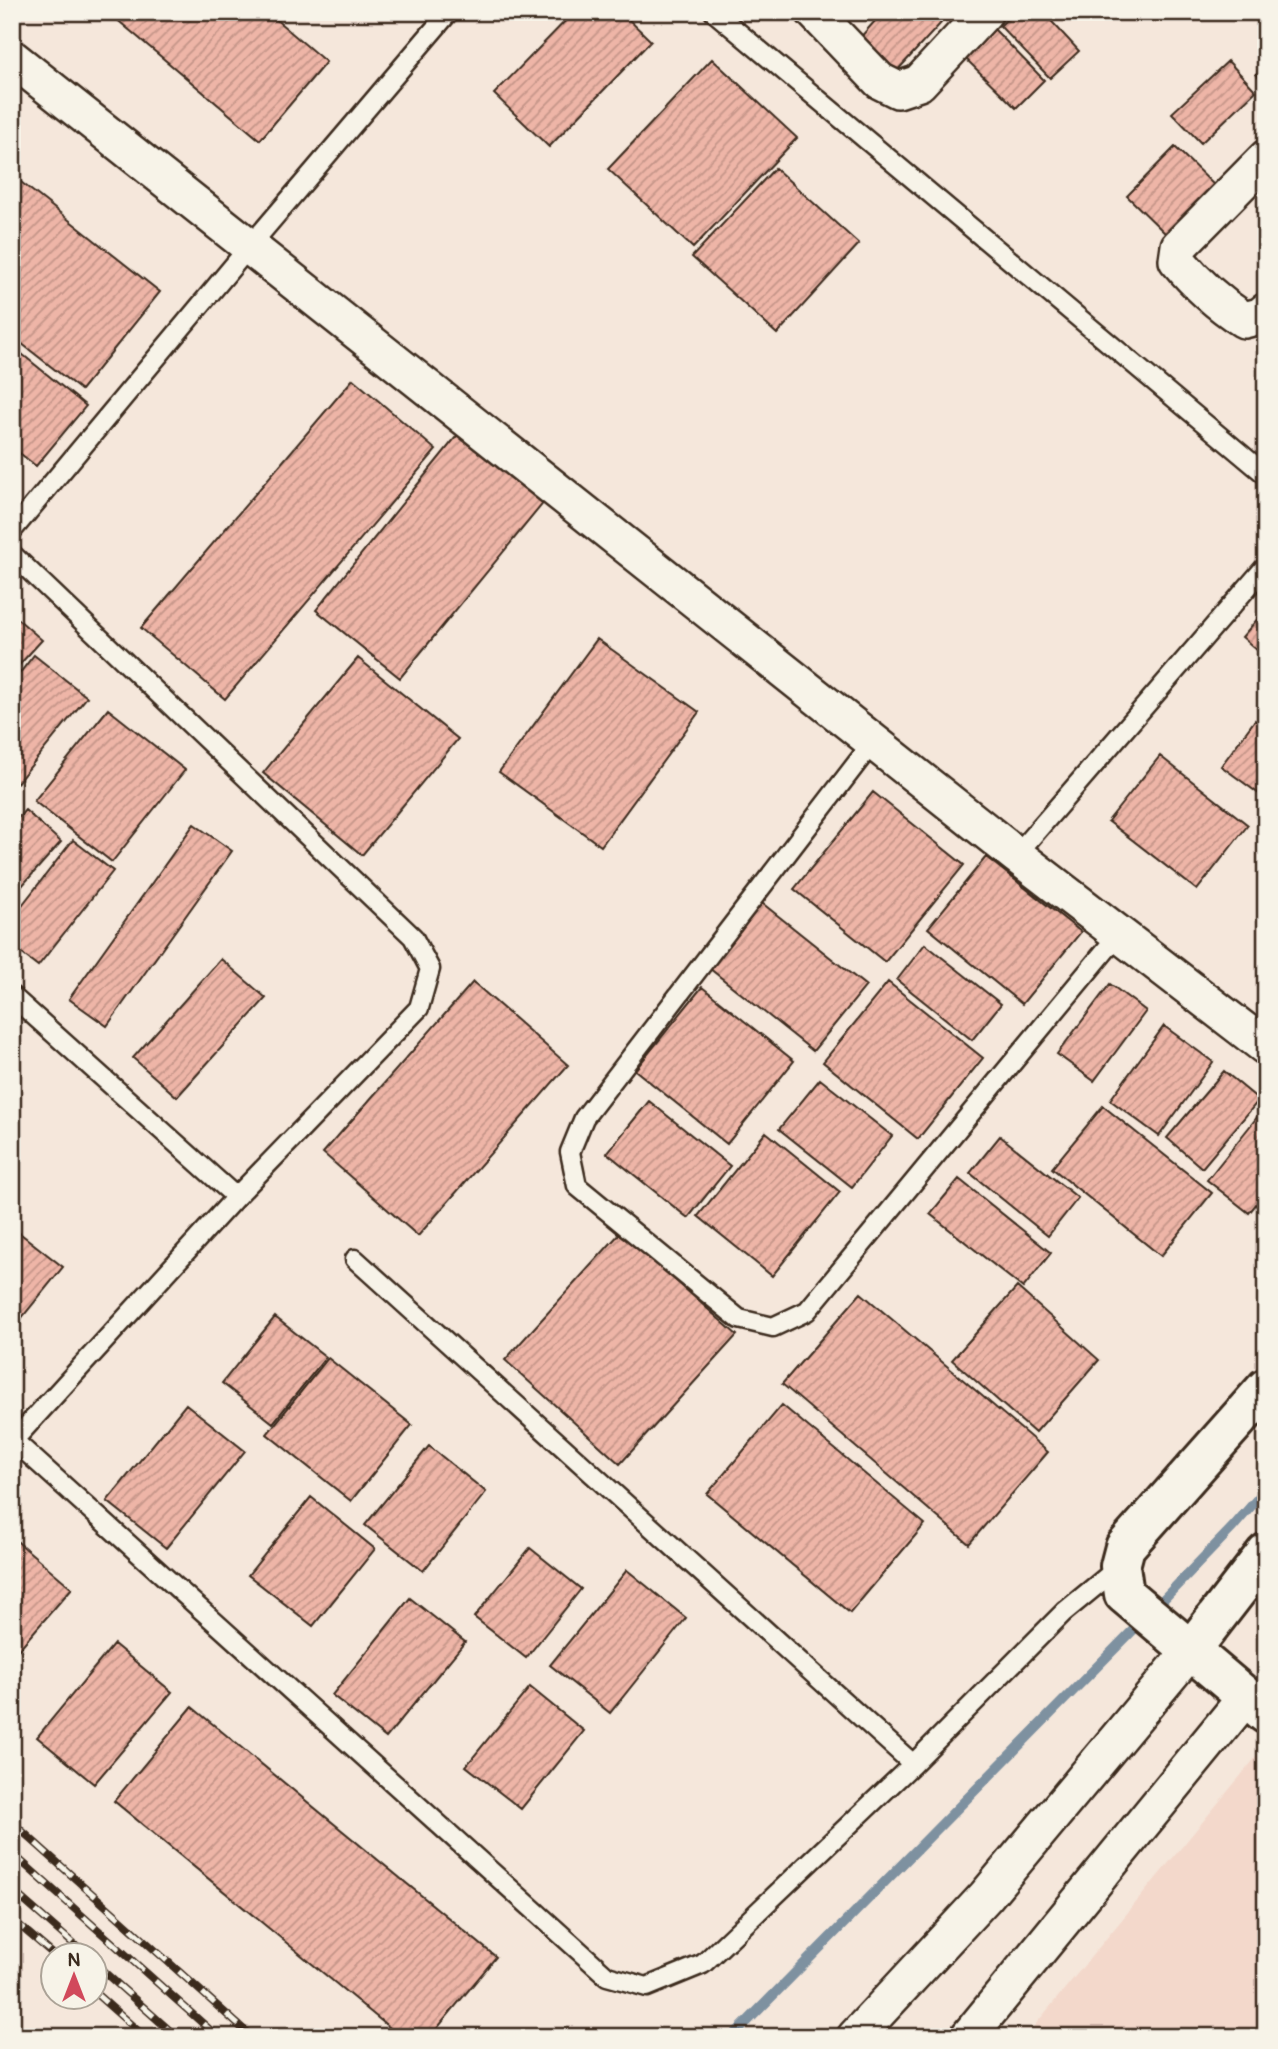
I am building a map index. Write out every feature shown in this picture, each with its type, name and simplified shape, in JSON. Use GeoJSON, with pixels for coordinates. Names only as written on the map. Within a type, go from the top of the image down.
{"type":"FeatureCollection","features":[{"type":"Feature","properties":{"kind":"street"},"geometry":{"type":"LineString","coordinates":[[814,12],[880,81],[898,90],[919,83],[966,19]]}},
{"type":"Feature","properties":{"kind":"street"},"geometry":{"type":"LineString","coordinates":[[12,58],[1016,855],[1266,1047]]}},
{"type":"Feature","properties":{"kind":"street"},"geometry":{"type":"LineString","coordinates":[[1266,158],[1179,246],[1177,260],[1227,309],[1244,320],[1260,316],[1266,311]]}},
{"type":"Feature","properties":{"kind":"street"},"geometry":{"type":"LineString","coordinates":[[968,2037],[1256,1706],[1180,1641],[1122,1580],[1125,1547],[1266,1388]]}},
{"type":"Feature","properties":{"kind":"street"},"geometry":{"type":"LineString","coordinates":[[855,2037],[986,1896],[1180,1641],[1266,1553]]}},
{"type":"Feature","properties":{"kind":"lane"},"geometry":{"type":"LineString","coordinates":[[12,531],[449,12]]}},
{"type":"Feature","properties":{"kind":"lane"},"geometry":{"type":"LineString","coordinates":[[714,12],[1266,475]]}},
{"type":"Feature","properties":{"kind":"lane"},"geometry":{"type":"LineString","coordinates":[[12,554],[413,937],[430,969],[419,1008],[236,1197],[13,1439],[607,1976],[647,1987],[703,1964],[913,1763],[1064,1612],[1122,1580]]}},
{"type":"Feature","properties":{"kind":"lane"},"geometry":{"type":"LineString","coordinates":[[1016,855],[1266,566]]}},
{"type":"Feature","properties":{"kind":"lane"},"geometry":{"type":"LineString","coordinates":[[873,742],[584,1118],[570,1152],[577,1186],[739,1320],[773,1326],[807,1311],[1119,934]]}},
{"type":"Feature","properties":{"kind":"lane"},"geometry":{"type":"LineString","coordinates":[[12,996],[236,1197]]}},
{"type":"Feature","properties":{"kind":"lane"},"geometry":{"type":"LineString","coordinates":[[355,1259],[913,1763]]}},
{"type":"Feature","properties":{"kind":"shaded area"},"geometry":{"type":"Polygon","coordinates":[[[1266,1745],[1266,2037],[1025,2037],[1266,1745]]]}},
{"type":"Feature","properties":{"kind":"building"},"geometry":{"type":"Polygon","coordinates":[[[108,12],[267,12],[326,62],[260,140],[108,12]]]}},
{"type":"Feature","properties":{"kind":"building"},"geometry":{"type":"Polygon","coordinates":[[[574,12],[621,12],[651,41],[549,147],[494,94],[574,12]]]}},
{"type":"Feature","properties":{"kind":"building"},"geometry":{"type":"Polygon","coordinates":[[[883,12],[930,12],[941,23],[894,74],[858,40],[883,12]]]}},
{"type":"Feature","properties":{"kind":"building"},"geometry":{"type":"Polygon","coordinates":[[[1014,12],[1043,12],[1079,51],[1050,78],[1000,26],[1014,12]]]}},
{"type":"Feature","properties":{"kind":"building"},"geometry":{"type":"Polygon","coordinates":[[[994,29],[1044,80],[1016,108],[965,58],[994,29]]]}},
{"type":"Feature","properties":{"kind":"building"},"geometry":{"type":"Polygon","coordinates":[[[712,59],[797,138],[693,248],[608,169],[712,59]]]}},
{"type":"Feature","properties":{"kind":"building"},"geometry":{"type":"Polygon","coordinates":[[[1228,61],[1256,91],[1201,143],[1172,113],[1228,61]]]}},
{"type":"Feature","properties":{"kind":"building"},"geometry":{"type":"Polygon","coordinates":[[[1266,64],[1266,84],[1256,74],[1266,64]]]}},
{"type":"Feature","properties":{"kind":"building"},"geometry":{"type":"Polygon","coordinates":[[[1175,147],[1216,187],[1168,236],[1127,196],[1175,147]]]}},
{"type":"Feature","properties":{"kind":"building"},"geometry":{"type":"Polygon","coordinates":[[[775,168],[859,244],[777,334],[692,257],[775,168]]]}},
{"type":"Feature","properties":{"kind":"building"},"geometry":{"type":"Polygon","coordinates":[[[12,175],[160,292],[81,390],[12,336],[12,175]]]}},
{"type":"Feature","properties":{"kind":"building"},"geometry":{"type":"Polygon","coordinates":[[[12,346],[86,406],[36,466],[12,447],[12,346]]]}},
{"type":"Feature","properties":{"kind":"building"},"geometry":{"type":"Polygon","coordinates":[[[353,379],[436,450],[225,699],[141,628],[353,379]]]}},
{"type":"Feature","properties":{"kind":"building"},"geometry":{"type":"Polygon","coordinates":[[[460,432],[545,501],[400,678],[316,610],[460,432]]]}},
{"type":"Feature","properties":{"kind":"building"},"geometry":{"type":"Polygon","coordinates":[[[1266,609],[1266,658],[1242,637],[1266,609]]]}},
{"type":"Feature","properties":{"kind":"building"},"geometry":{"type":"Polygon","coordinates":[[[12,614],[42,640],[12,673],[12,614]]]}},
{"type":"Feature","properties":{"kind":"building"},"geometry":{"type":"Polygon","coordinates":[[[597,639],[699,712],[601,846],[499,772],[597,639]]]}},
{"type":"Feature","properties":{"kind":"building"},"geometry":{"type":"Polygon","coordinates":[[[34,655],[87,697],[17,783],[12,780],[12,683],[34,655]]]}},
{"type":"Feature","properties":{"kind":"building"},"geometry":{"type":"Polygon","coordinates":[[[358,658],[458,739],[362,855],[263,773],[358,658]]]}},
{"type":"Feature","properties":{"kind":"building"},"geometry":{"type":"Polygon","coordinates":[[[108,709],[185,770],[112,862],[34,801],[108,709]]]}},
{"type":"Feature","properties":{"kind":"building"},"geometry":{"type":"Polygon","coordinates":[[[1255,720],[1266,728],[1266,799],[1221,766],[1255,720]]]}},
{"type":"Feature","properties":{"kind":"building"},"geometry":{"type":"Polygon","coordinates":[[[1160,756],[1248,825],[1197,890],[1108,821],[1160,756]]]}},
{"type":"Feature","properties":{"kind":"building"},"geometry":{"type":"Polygon","coordinates":[[[873,792],[964,865],[885,962],[794,889],[873,792]]]}},
{"type":"Feature","properties":{"kind":"building"},"geometry":{"type":"Polygon","coordinates":[[[25,810],[61,842],[12,897],[12,825],[25,810]]]}},
{"type":"Feature","properties":{"kind":"building"},"geometry":{"type":"Polygon","coordinates":[[[194,824],[232,851],[107,1026],[69,999],[194,824]]]}},
{"type":"Feature","properties":{"kind":"building"},"geometry":{"type":"Polygon","coordinates":[[[73,840],[113,871],[38,966],[12,946],[12,918],[73,840]]]}},
{"type":"Feature","properties":{"kind":"building"},"geometry":{"type":"Polygon","coordinates":[[[986,857],[1081,932],[1022,1004],[928,928],[986,857]]]}},
{"type":"Feature","properties":{"kind":"building"},"geometry":{"type":"Polygon","coordinates":[[[762,903],[866,986],[813,1051],[709,968],[762,903]]]}},
{"type":"Feature","properties":{"kind":"building"},"geometry":{"type":"Polygon","coordinates":[[[925,944],[1001,1004],[972,1040],[897,980],[925,944]]]}},
{"type":"Feature","properties":{"kind":"building"},"geometry":{"type":"Polygon","coordinates":[[[221,959],[266,998],[177,1097],[133,1058],[221,959]]]}},
{"type":"Feature","properties":{"kind":"building"},"geometry":{"type":"Polygon","coordinates":[[[473,982],[568,1065],[418,1236],[323,1153],[473,982]]]}},
{"type":"Feature","properties":{"kind":"building"},"geometry":{"type":"Polygon","coordinates":[[[888,982],[983,1058],[918,1139],[823,1062],[888,982]]]}},
{"type":"Feature","properties":{"kind":"building"},"geometry":{"type":"Polygon","coordinates":[[[1110,984],[1146,1011],[1094,1081],[1057,1054],[1110,984]]]}},
{"type":"Feature","properties":{"kind":"building"},"geometry":{"type":"Polygon","coordinates":[[[702,987],[794,1061],[727,1144],[635,1070],[702,987]]]}},
{"type":"Feature","properties":{"kind":"building"},"geometry":{"type":"Polygon","coordinates":[[[1164,1026],[1213,1062],[1159,1136],[1110,1100],[1164,1026]]]}},
{"type":"Feature","properties":{"kind":"building"},"geometry":{"type":"Polygon","coordinates":[[[1224,1071],[1259,1100],[1202,1168],[1167,1138],[1224,1071]]]}},
{"type":"Feature","properties":{"kind":"building"},"geometry":{"type":"Polygon","coordinates":[[[820,1079],[892,1136],[852,1187],[779,1129],[820,1079]]]}},
{"type":"Feature","properties":{"kind":"building"},"geometry":{"type":"Polygon","coordinates":[[[649,1101],[730,1166],[688,1218],[607,1153],[649,1101]]]}},
{"type":"Feature","properties":{"kind":"building"},"geometry":{"type":"Polygon","coordinates":[[[1103,1106],[1212,1193],[1161,1256],[1052,1168],[1103,1106]]]}},
{"type":"Feature","properties":{"kind":"building"},"geometry":{"type":"Polygon","coordinates":[[[1266,1106],[1266,1192],[1249,1213],[1207,1180],[1266,1106]]]}},
{"type":"Feature","properties":{"kind":"building"},"geometry":{"type":"Polygon","coordinates":[[[766,1132],[840,1192],[772,1276],[698,1216],[766,1132]]]}},
{"type":"Feature","properties":{"kind":"building"},"geometry":{"type":"Polygon","coordinates":[[[1000,1136],[1078,1198],[1048,1236],[970,1173],[1000,1136]]]}},
{"type":"Feature","properties":{"kind":"building"},"geometry":{"type":"Polygon","coordinates":[[[959,1179],[1051,1253],[1023,1288],[930,1214],[959,1179]]]}},
{"type":"Feature","properties":{"kind":"building"},"geometry":{"type":"Polygon","coordinates":[[[12,1227],[63,1267],[12,1330],[12,1227]]]}},
{"type":"Feature","properties":{"kind":"building"},"geometry":{"type":"Polygon","coordinates":[[[621,1232],[737,1335],[620,1464],[505,1360],[621,1232]]]}},
{"type":"Feature","properties":{"kind":"building"},"geometry":{"type":"Polygon","coordinates":[[[1017,1287],[1099,1360],[1035,1433],[952,1360],[1017,1287]]]}},
{"type":"Feature","properties":{"kind":"building"},"geometry":{"type":"Polygon","coordinates":[[[861,1293],[1048,1452],[969,1544],[782,1384],[861,1293]]]}},
{"type":"Feature","properties":{"kind":"building"},"geometry":{"type":"Polygon","coordinates":[[[275,1317],[326,1357],[273,1423],[222,1383],[275,1317]]]}},
{"type":"Feature","properties":{"kind":"building"},"geometry":{"type":"Polygon","coordinates":[[[328,1358],[412,1425],[351,1501],[267,1434],[328,1358]]]}},
{"type":"Feature","properties":{"kind":"building"},"geometry":{"type":"Polygon","coordinates":[[[186,1404],[245,1451],[166,1548],[107,1501],[186,1404]]]}},
{"type":"Feature","properties":{"kind":"building"},"geometry":{"type":"Polygon","coordinates":[[[782,1405],[925,1524],[850,1613],[707,1494],[782,1405]]]}},
{"type":"Feature","properties":{"kind":"building"},"geometry":{"type":"Polygon","coordinates":[[[429,1446],[486,1492],[423,1571],[365,1525],[429,1446]]]}},
{"type":"Feature","properties":{"kind":"building"},"geometry":{"type":"Polygon","coordinates":[[[311,1497],[375,1549],[313,1626],[248,1575],[311,1497]]]}},
{"type":"Feature","properties":{"kind":"building"},"geometry":{"type":"Polygon","coordinates":[[[12,1537],[72,1588],[12,1657],[12,1537]]]}},
{"type":"Feature","properties":{"kind":"building"},"geometry":{"type":"Polygon","coordinates":[[[530,1548],[581,1589],[526,1658],[474,1617],[530,1548]]]}},
{"type":"Feature","properties":{"kind":"building"},"geometry":{"type":"Polygon","coordinates":[[[627,1570],[686,1618],[610,1713],[550,1665],[627,1570]]]}},
{"type":"Feature","properties":{"kind":"building"},"geometry":{"type":"Polygon","coordinates":[[[410,1598],[465,1642],[386,1738],[332,1695],[410,1598]]]}},
{"type":"Feature","properties":{"kind":"building"},"geometry":{"type":"Polygon","coordinates":[[[114,1644],[172,1692],[94,1784],[37,1737],[114,1644]]]}},
{"type":"Feature","properties":{"kind":"building"},"geometry":{"type":"Polygon","coordinates":[[[530,1687],[584,1731],[521,1809],[466,1766],[530,1687]]]}},
{"type":"Feature","properties":{"kind":"building"},"geometry":{"type":"Polygon","coordinates":[[[192,1707],[496,1957],[430,2037],[401,2037],[114,1801],[192,1707]]]}},
{"type":"Feature","properties":{"kind":"waterway"},"geometry":{"type":"LineString","coordinates":[[1154,1609],[1266,1489]]}},
{"type":"Feature","properties":{"kind":"waterway"},"geometry":{"type":"LineString","coordinates":[[732,2037],[1143,1620]]}},
{"type":"Feature","properties":{"kind":"railway"},"geometry":{"type":"LineString","coordinates":[[12,1822],[252,2037]]}},
{"type":"Feature","properties":{"kind":"railway"},"geometry":{"type":"LineString","coordinates":[[12,1853],[218,2037]]}},
{"type":"Feature","properties":{"kind":"railway"},"geometry":{"type":"LineString","coordinates":[[12,1890],[69,1940]]}},
{"type":"Feature","properties":{"kind":"railway"},"geometry":{"type":"LineString","coordinates":[[12,1919],[38,1941]]}},
{"type":"Feature","properties":{"kind":"railway"},"geometry":{"type":"LineString","coordinates":[[108,1975],[177,2037]]}},
{"type":"Feature","properties":{"kind":"railway"},"geometry":{"type":"LineString","coordinates":[[108,2004],[145,2037]]}}]}
